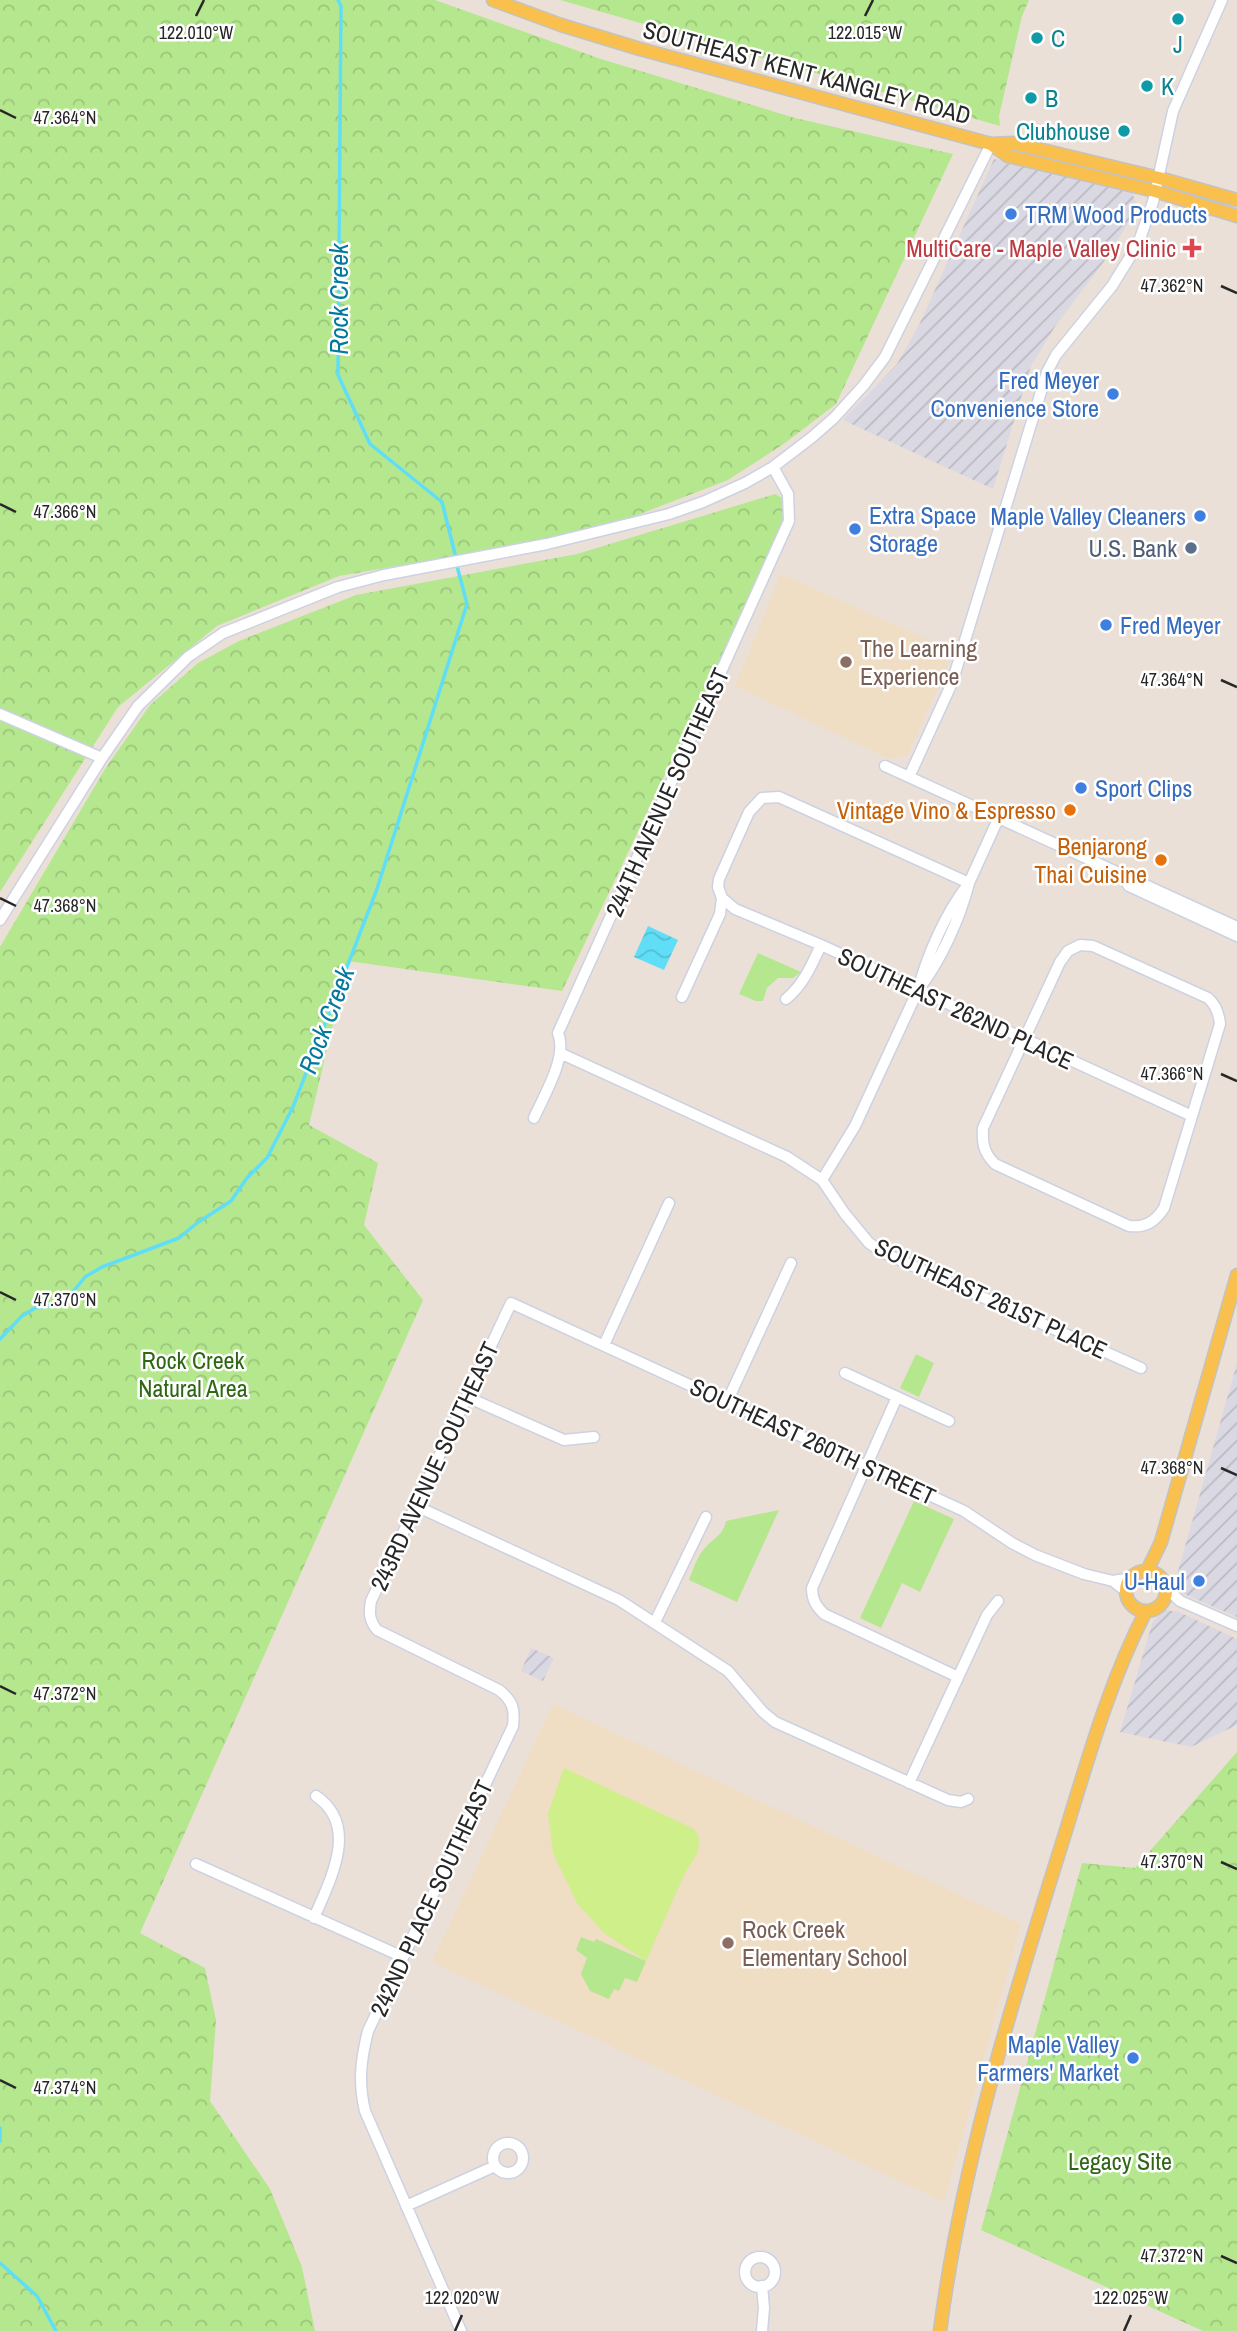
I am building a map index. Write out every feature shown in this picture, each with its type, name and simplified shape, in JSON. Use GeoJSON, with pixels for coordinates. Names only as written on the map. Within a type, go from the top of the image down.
{"type":"FeatureCollection","features":[{"type":"Feature","properties":{"kind":"main road","name":"SOUTHEAST KENT KANGLEY ROAD"},"geometry":{"type":"LineString","coordinates":[[493,0],[561,25],[640,49],[991,144],[1013,143],[1157,185],[1237,216]]}},
{"type":"Feature","properties":{"kind":"main road","name":"SOUTHEAST KENT KANGLEY ROAD"},"geometry":{"type":"LineString","coordinates":[[1157,185],[1237,200]]}},
{"type":"Feature","properties":{"kind":"main road"},"geometry":{"type":"LineString","coordinates":[[1152,1573],[1237,1275]]}},
{"type":"Feature","properties":{"kind":"main road"},"geometry":{"type":"LineString","coordinates":[[1141,1572],[1152,1573],[1162,1578],[1165,1594],[1157,1608],[1141,1610],[1128,1599],[1126,1591],[1131,1578],[1141,1572]]}},
{"type":"Feature","properties":{"kind":"main road"},"geometry":{"type":"LineString","coordinates":[[940,2331],[947,2274],[983,2112],[1092,1748],[1141,1610]]}},
{"type":"Feature","properties":{"kind":"street"},"geometry":{"type":"LineString","coordinates":[[909,777],[952,683],[1047,372],[1056,355],[1112,286],[1147,221],[1173,111],[1222,0]]}},
{"type":"Feature","properties":{"kind":"street"},"geometry":{"type":"LineString","coordinates":[[0,920],[102,758],[149,694],[188,657],[223,633],[338,587],[384,575],[547,544],[668,514],[723,494],[773,467],[811,438],[834,418],[864,385],[884,357],[991,144]]}},
{"type":"Feature","properties":{"kind":"street","name":"244TH AVENUE SOUTHEAST"},"geometry":{"type":"LineString","coordinates":[[534,1118],[562,1054],[558,1033],[789,521],[788,494],[773,467]]}},
{"type":"Feature","properties":{"kind":"street"},"geometry":{"type":"LineString","coordinates":[[0,714],[102,758]]}},
{"type":"Feature","properties":{"kind":"street"},"geometry":{"type":"LineString","coordinates":[[885,766],[1237,927]]}},
{"type":"Feature","properties":{"kind":"street"},"geometry":{"type":"LineString","coordinates":[[681,997],[720,914],[722,898],[718,887],[719,879],[749,812],[762,798],[779,797],[969,883]]}},
{"type":"Feature","properties":{"kind":"street"},"geometry":{"type":"LineString","coordinates":[[822,1180],[855,1126],[918,990],[931,974],[999,817]]}},
{"type":"Feature","properties":{"kind":"street"},"geometry":{"type":"LineString","coordinates":[[1119,872],[1129,886],[1237,936]]}},
{"type":"Feature","properties":{"kind":"street","name":"SOUTHEAST 262ND PLACE"},"geometry":{"type":"LineString","coordinates":[[722,898],[735,909],[821,945],[1192,1116]]}},
{"type":"Feature","properties":{"kind":"street"},"geometry":{"type":"LineString","coordinates":[[786,999],[804,981],[821,945]]}},
{"type":"Feature","properties":{"kind":"street"},"geometry":{"type":"LineString","coordinates":[[1080,945],[1093,946],[1208,998],[1213,1003],[1220,1024],[1164,1208],[1159,1216],[1146,1226],[1129,1226],[995,1164],[986,1155],[982,1143],[982,1128],[1024,1039],[1060,962],[1068,951],[1080,945]]}},
{"type":"Feature","properties":{"kind":"street","name":"SOUTHEAST 261ST PLACE"},"geometry":{"type":"LineString","coordinates":[[562,1054],[787,1157],[822,1180],[861,1233],[884,1252],[1141,1368]]}},
{"type":"Feature","properties":{"kind":"street"},"geometry":{"type":"LineString","coordinates":[[604,1345],[669,1203]]}},
{"type":"Feature","properties":{"kind":"street"},"geometry":{"type":"LineString","coordinates":[[727,1402],[791,1262]]}},
{"type":"Feature","properties":{"kind":"street","name":"SOUTHEAST 260TH STREET"},"geometry":{"type":"LineString","coordinates":[[511,1303],[964,1511],[1035,1555],[1084,1574],[1113,1581],[1131,1578]]}},
{"type":"Feature","properties":{"kind":"street","name":"243RD AVENUE SOUTHEAST"},"geometry":{"type":"LineString","coordinates":[[511,1303],[372,1601],[369,1613],[377,1630],[499,1690],[510,1698],[515,1710]]}},
{"type":"Feature","properties":{"kind":"street"},"geometry":{"type":"LineString","coordinates":[[845,1373],[949,1420]]}},
{"type":"Feature","properties":{"kind":"street"},"geometry":{"type":"LineString","coordinates":[[467,1397],[564,1440],[594,1437]]}},
{"type":"Feature","properties":{"kind":"street"},"geometry":{"type":"LineString","coordinates":[[897,1397],[812,1588],[814,1601],[824,1614],[958,1676]]}},
{"type":"Feature","properties":{"kind":"street"},"geometry":{"type":"LineString","coordinates":[[416,1506],[619,1600],[728,1671],[775,1722],[948,1800],[961,1802],[968,1799]]}},
{"type":"Feature","properties":{"kind":"street"},"geometry":{"type":"LineString","coordinates":[[655,1622],[706,1517]]}},
{"type":"Feature","properties":{"kind":"street","name":"SOUTHEAST 260TH STREET"},"geometry":{"type":"LineString","coordinates":[[1113,1581],[1126,1591]]}},
{"type":"Feature","properties":{"kind":"street"},"geometry":{"type":"LineString","coordinates":[[1165,1594],[1237,1626]]}},
{"type":"Feature","properties":{"kind":"street"},"geometry":{"type":"LineString","coordinates":[[909,1783],[987,1615],[998,1601]]}},
{"type":"Feature","properties":{"kind":"street","name":"242ND PLACE SOUTHEAST"},"geometry":{"type":"LineString","coordinates":[[406,2206],[365,2111],[360,2091],[361,2058],[368,2031],[513,1726],[515,1710]]}},
{"type":"Feature","properties":{"kind":"street"},"geometry":{"type":"LineString","coordinates":[[314,1918],[333,1873],[339,1833],[336,1819],[329,1807],[316,1796]]}},
{"type":"Feature","properties":{"kind":"street"},"geometry":{"type":"LineString","coordinates":[[196,1864],[403,1957]]}},
{"type":"Feature","properties":{"kind":"street"},"geometry":{"type":"LineString","coordinates":[[461,2331],[406,2206],[495,2166]]}},
{"type":"Feature","properties":{"kind":"street"},"geometry":{"type":"LineString","coordinates":[[762,2286],[762,2331]]}},
{"type":"Feature","properties":{"kind":"shaded area"},"geometry":{"type":"Polygon","coordinates":[[[994,159],[1132,192],[1136,204],[1130,220],[1103,263],[1056,325],[1031,366],[993,489],[843,420],[897,364],[920,323],[994,159]]]}},
{"type":"Feature","properties":{"kind":"shaded area","name":"The Learning Experience"},"geometry":{"type":"Polygon","coordinates":[[[781,574],[951,650],[944,675],[907,755],[888,758],[735,686],[781,574]]]}},
{"type":"Feature","properties":{"kind":"shaded area"},"geometry":{"type":"Polygon","coordinates":[[[1237,1363],[1237,1617],[1173,1589],[1237,1363]]]}},
{"type":"Feature","properties":{"kind":"shaded area"},"geometry":{"type":"Polygon","coordinates":[[[1165,1610],[1179,1612],[1237,1639],[1237,1725],[1191,1747],[1120,1732],[1153,1621],[1165,1610]]]}},
{"type":"Feature","properties":{"kind":"shaded area"},"geometry":{"type":"Polygon","coordinates":[[[531,1648],[554,1658],[543,1681],[521,1671],[531,1648]]]}},
{"type":"Feature","properties":{"kind":"shaded area","name":"Rock Creek Elementary School"},"geometry":{"type":"Polygon","coordinates":[[[553,1704],[1021,1924],[944,2202],[432,1962],[553,1704]]]}},
{"type":"Feature","properties":{"kind":"green space"},"geometry":{"type":"Polygon","coordinates":[[[0,0],[435,0],[601,59],[795,118],[953,154],[836,404],[785,443],[728,480],[609,526],[339,576],[217,626],[118,707],[0,892],[0,0]]]}},
{"type":"Feature","properties":{"kind":"green space"},"geometry":{"type":"Polygon","coordinates":[[[560,0],[1029,0],[1022,16],[999,116],[1000,126],[560,0]]]}},
{"type":"Feature","properties":{"kind":"green space","name":"Rock Creek Natural Area"},"geometry":{"type":"Polygon","coordinates":[[[775,494],[784,499],[784,525],[562,991],[348,961],[309,1125],[378,1163],[364,1225],[423,1300],[140,1933],[205,1968],[216,2020],[210,2101],[270,2189],[302,2267],[315,2331],[0,2331],[0,947],[105,769],[150,705],[198,663],[239,641],[356,595],[577,554],[775,494]]]}},
{"type":"Feature","properties":{"kind":"green space"},"geometry":{"type":"Polygon","coordinates":[[[758,953],[801,972],[793,978],[778,978],[767,988],[763,1001],[739,994],[758,953]]]}},
{"type":"Feature","properties":{"kind":"green space"},"geometry":{"type":"Polygon","coordinates":[[[916,1354],[934,1363],[919,1397],[900,1388],[916,1354]]]}},
{"type":"Feature","properties":{"kind":"green space"},"geometry":{"type":"Polygon","coordinates":[[[914,1501],[954,1519],[920,1592],[902,1583],[881,1628],[860,1618],[914,1501]]]}},
{"type":"Feature","properties":{"kind":"green space"},"geometry":{"type":"Polygon","coordinates":[[[779,1510],[737,1602],[689,1580],[700,1555],[720,1533],[726,1521],[779,1510]]]}},
{"type":"Feature","properties":{"kind":"green space","name":"Legacy Site"},"geometry":{"type":"Polygon","coordinates":[[[1237,1752],[1237,2331],[1203,2331],[981,2230],[1082,1863],[1135,1868],[1237,1752]]]}},
{"type":"Feature","properties":{"kind":"green space"},"geometry":{"type":"Polygon","coordinates":[[[564,1768],[694,1829],[699,1838],[698,1852],[684,1875],[646,1961],[604,1933],[577,1903],[553,1853],[548,1814],[564,1768]]]}},
{"type":"Feature","properties":{"kind":"green space"},"geometry":{"type":"Polygon","coordinates":[[[581,1937],[594,1942],[596,1939],[646,1961],[637,1982],[625,1978],[619,1991],[614,1989],[609,1999],[590,1991],[581,1974],[587,1958],[576,1950],[581,1937]]]}},
{"type":"Feature","properties":{"kind":"water"},"geometry":{"type":"Polygon","coordinates":[[[648,926],[678,940],[664,970],[634,957],[648,926]]]}},
{"type":"Feature","properties":{"kind":"waterway","name":"Rock Creek"},"geometry":{"type":"LineString","coordinates":[[338,0],[341,6],[338,375],[370,444],[442,502],[455,554]]}},
{"type":"Feature","properties":{"kind":"waterway","name":"Rock Creek"},"geometry":{"type":"LineString","coordinates":[[0,1339],[22,1316],[35,1308],[58,1304],[71,1294],[85,1277],[102,1267],[179,1238],[231,1201],[247,1178],[267,1158],[293,1107],[377,889],[467,604],[457,566]]}},
{"type":"Feature","properties":{"kind":"waterway","name":"Rock Creek"},"geometry":{"type":"LineString","coordinates":[[0,2128],[0,2141]]}},
{"type":"Feature","properties":{"kind":"waterway","name":"Rock Creek"},"geometry":{"type":"LineString","coordinates":[[0,2263],[37,2296],[56,2331]]}},
{"type":"Feature","properties":{"kind":"place","name":"J"},"geometry":{"type":"Point","coordinates":[1178,19]}},
{"type":"Feature","properties":{"kind":"place","name":"C"},"geometry":{"type":"Point","coordinates":[1037,38]}},
{"type":"Feature","properties":{"kind":"place","name":"K"},"geometry":{"type":"Point","coordinates":[1147,86]}},
{"type":"Feature","properties":{"kind":"place","name":"B"},"geometry":{"type":"Point","coordinates":[1031,98]}},
{"type":"Feature","properties":{"kind":"place","name":"Clubhouse"},"geometry":{"type":"Point","coordinates":[1124,131]}},
{"type":"Feature","properties":{"kind":"place","name":"TRM Wood Products"},"geometry":{"type":"Point","coordinates":[1011,214]}},
{"type":"Feature","properties":{"kind":"place","name":"MultiCare - Maple Valley Clinic"},"geometry":{"type":"Point","coordinates":[1192,248]}},
{"type":"Feature","properties":{"kind":"place","name":"Fred Meyer Convenience Store"},"geometry":{"type":"Point","coordinates":[1113,394]}},
{"type":"Feature","properties":{"kind":"place","name":"Maple Valley Cleaners"},"geometry":{"type":"Point","coordinates":[1200,516]}},
{"type":"Feature","properties":{"kind":"place","name":"Extra Space Storage"},"geometry":{"type":"Point","coordinates":[855,529]}},
{"type":"Feature","properties":{"kind":"place","name":"U.S. Bank"},"geometry":{"type":"Point","coordinates":[1191,548]}},
{"type":"Feature","properties":{"kind":"place","name":"Fred Meyer"},"geometry":{"type":"Point","coordinates":[1106,625]}},
{"type":"Feature","properties":{"kind":"place","name":"The Learning Experience"},"geometry":{"type":"Point","coordinates":[846,662]}},
{"type":"Feature","properties":{"kind":"place","name":"Sport Clips"},"geometry":{"type":"Point","coordinates":[1081,788]}},
{"type":"Feature","properties":{"kind":"place","name":"Vintage Vino & Espresso"},"geometry":{"type":"Point","coordinates":[1070,810]}},
{"type":"Feature","properties":{"kind":"place","name":"Benjarong Thai Cuisine"},"geometry":{"type":"Point","coordinates":[1161,860]}},
{"type":"Feature","properties":{"kind":"place","name":"U-Haul"},"geometry":{"type":"Point","coordinates":[1199,1581]}},
{"type":"Feature","properties":{"kind":"place","name":"Rock Creek Elementary School"},"geometry":{"type":"Point","coordinates":[728,1943]}},
{"type":"Feature","properties":{"kind":"place","name":"Maple Valley Farmers' Market"},"geometry":{"type":"Point","coordinates":[1133,2058]}}]}
